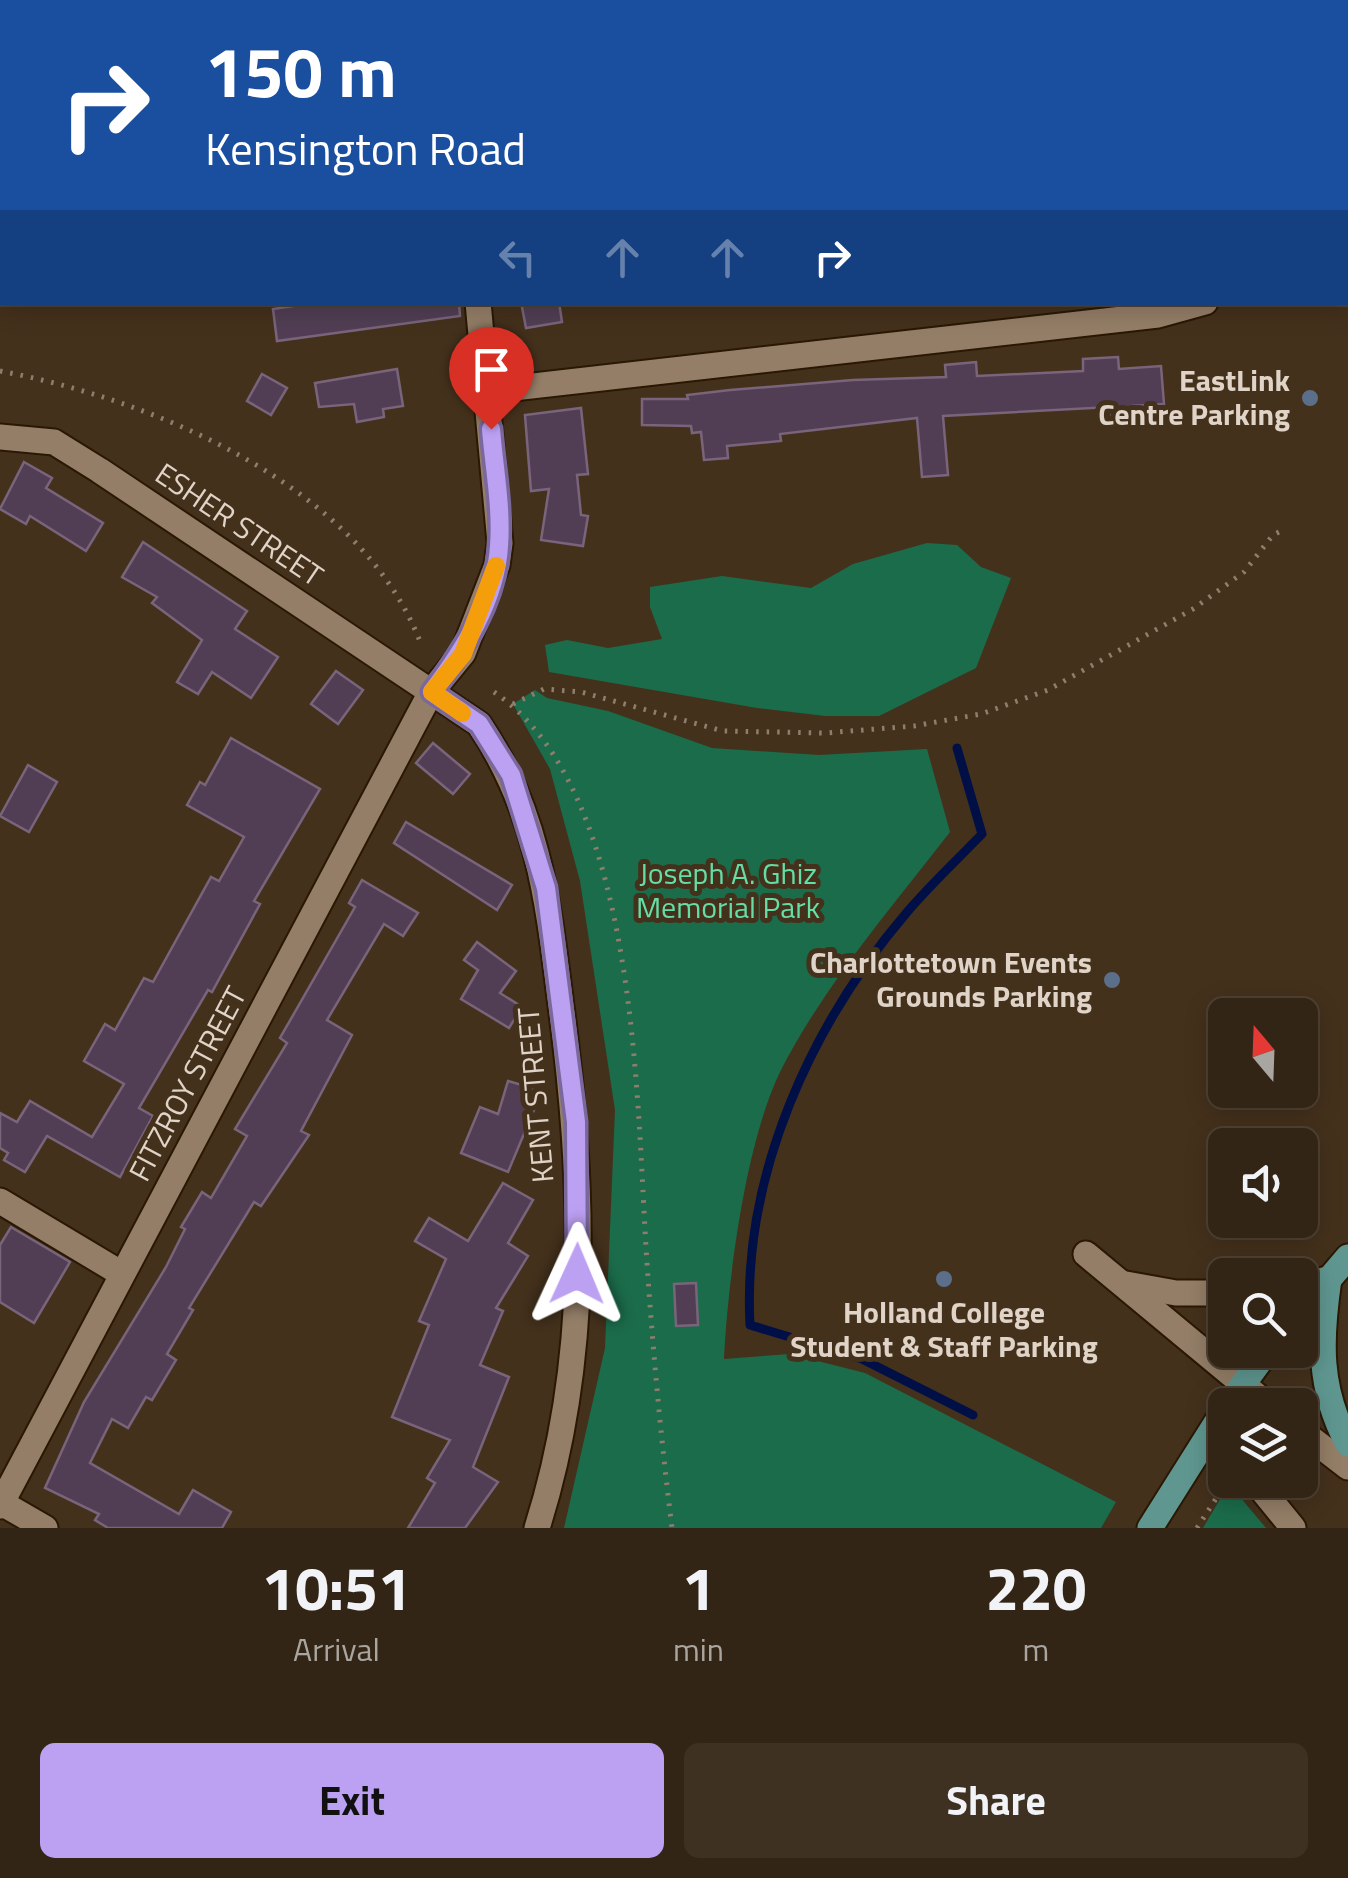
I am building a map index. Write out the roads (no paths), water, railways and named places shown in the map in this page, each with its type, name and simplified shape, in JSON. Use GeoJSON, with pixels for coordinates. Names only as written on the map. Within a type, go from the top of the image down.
{"type":"FeatureCollection","features":[{"type":"Feature","properties":{"kind":"main road"},"geometry":{"type":"LineString","coordinates":[[1318,1291],[1348,1257]]}},
{"type":"Feature","properties":{"kind":"main road"},"geometry":{"type":"LineString","coordinates":[[1328,1279],[1320,1343],[1322,1368],[1326,1392],[1348,1444]]}},
{"type":"Feature","properties":{"kind":"main road"},"geometry":{"type":"LineString","coordinates":[[1150,1528],[1208,1442]]}},
{"type":"Feature","properties":{"kind":"street","name":"FITZROY STREET"},"geometry":{"type":"LineString","coordinates":[[1,1504],[432,692],[463,654],[497,564],[500,543],[478,305]]}},
{"type":"Feature","properties":{"kind":"street"},"geometry":{"type":"LineString","coordinates":[[488,391],[1158,315],[1194,305]]}},
{"type":"Feature","properties":{"kind":"street","name":"ESHER STREET"},"geometry":{"type":"LineString","coordinates":[[1,438],[54,442],[432,692]]}},
{"type":"Feature","properties":{"kind":"street","name":"KENT STREET"},"geometry":{"type":"LineString","coordinates":[[432,692],[479,724],[511,775],[528,820],[546,888],[576,1122],[574,1350],[559,1460],[537,1528]]}},
{"type":"Feature","properties":{"kind":"street"},"geometry":{"type":"LineString","coordinates":[[0,1201],[122,1274]]}},
{"type":"Feature","properties":{"kind":"street"},"geometry":{"type":"LineString","coordinates":[[1086,1254],[1121,1283],[1208,1392]]}},
{"type":"Feature","properties":{"kind":"street"},"geometry":{"type":"LineString","coordinates":[[1318,1281],[1328,1279]]}},
{"type":"Feature","properties":{"kind":"street"},"geometry":{"type":"LineString","coordinates":[[1121,1283],[1176,1293],[1208,1294]]}},
{"type":"Feature","properties":{"kind":"street"},"geometry":{"type":"LineString","coordinates":[[1318,1444],[1348,1467]]}},
{"type":"Feature","properties":{"kind":"street"},"geometry":{"type":"LineString","coordinates":[[1269,1498],[1293,1528]]}},
{"type":"Feature","properties":{"kind":"street"},"geometry":{"type":"LineString","coordinates":[[1,1504],[45,1528]]}},
{"type":"Feature","properties":{"kind":"waterway"},"geometry":{"type":"LineString","coordinates":[[957,748],[982,834],[917,901],[873,955],[813,1052],[771,1158],[758,1213],[750,1325],[862,1359],[973,1415]]}},
{"type":"Feature","properties":{"kind":"place","name":"EastLink Centre Parking"},"geometry":{"type":"Point","coordinates":[1310,398]}},
{"type":"Feature","properties":{"kind":"place","name":"Charlottetown Events Grounds Parking"},"geometry":{"type":"Point","coordinates":[1112,980]}},
{"type":"Feature","properties":{"kind":"place","name":"Holland College Student & Staff Parking"},"geometry":{"type":"Point","coordinates":[944,1279]}},
{"type":"Feature","properties":{"kind":"park label","name":"Joseph A. Ghiz Memorial Park"},"geometry":{"type":"Point","coordinates":[728,891]}}]}
